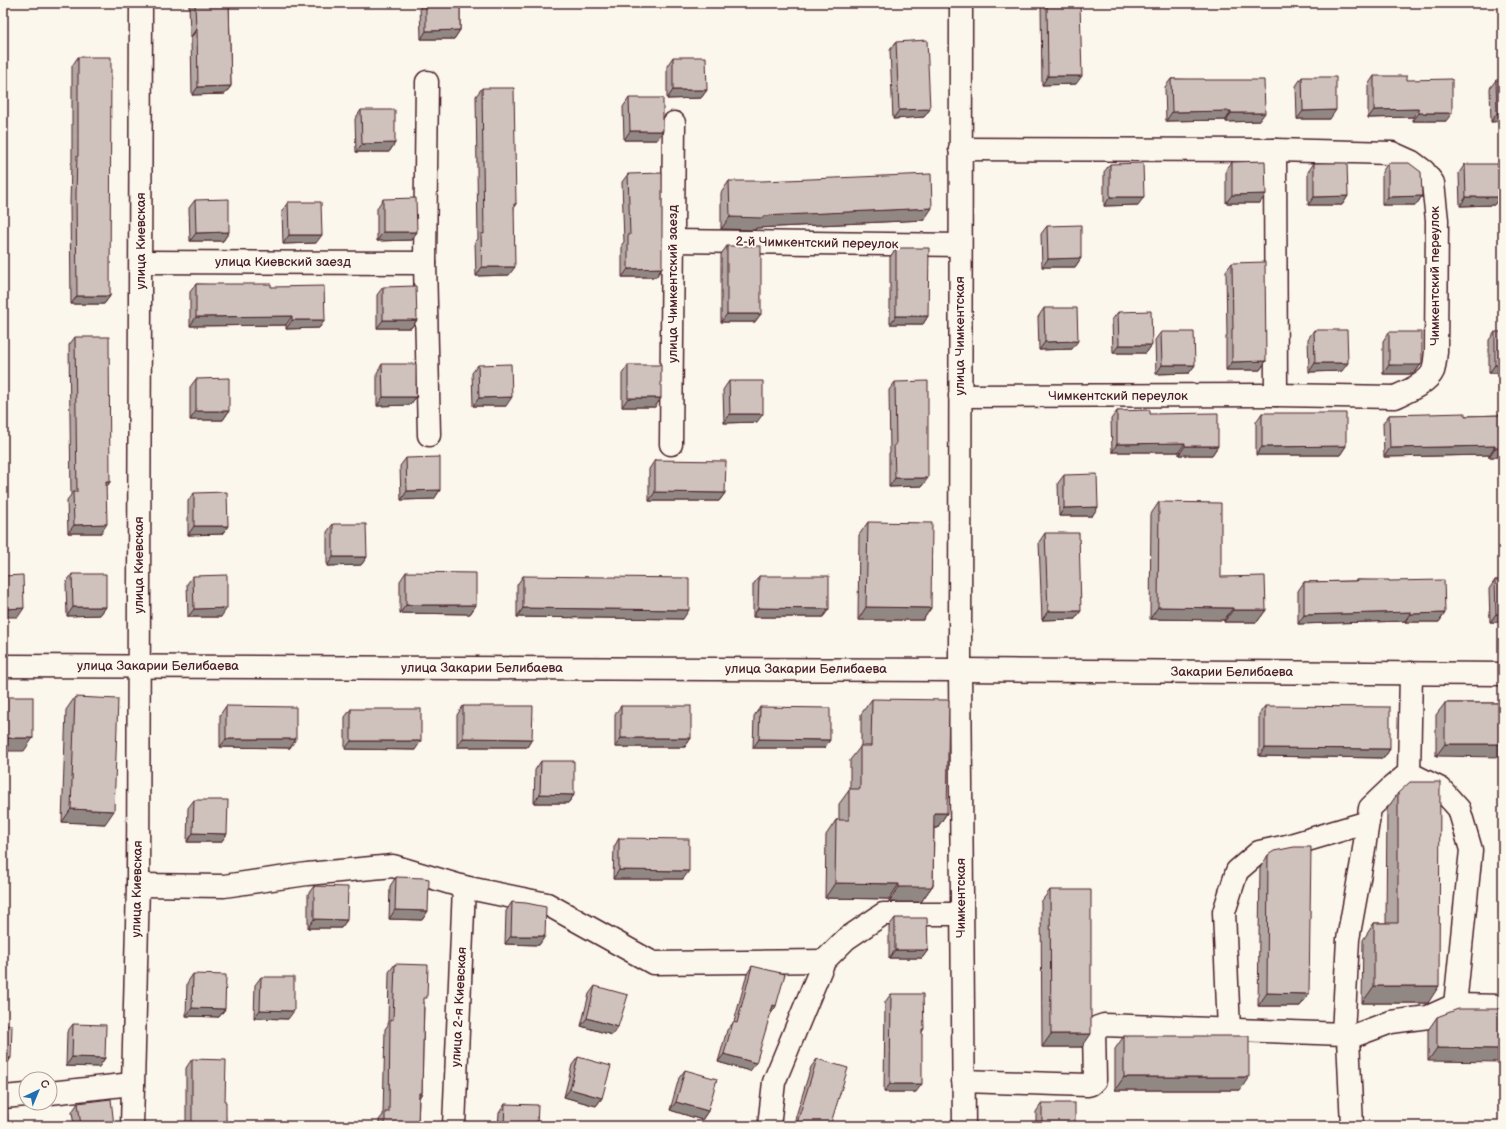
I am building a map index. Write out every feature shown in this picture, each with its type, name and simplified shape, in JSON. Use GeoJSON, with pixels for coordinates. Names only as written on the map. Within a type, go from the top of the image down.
{"type":"FeatureCollection","features":[{"type":"Feature","properties":{"kind":"street","name":"улица Киевская"},"geometry":{"type":"LineString","coordinates":[[132,1126],[138,885],[141,3]]}},
{"type":"Feature","properties":{"kind":"street","name":"улица Чимкентская"},"geometry":{"type":"LineString","coordinates":[[960,670],[961,3]]}},
{"type":"Feature","properties":{"kind":"street"},"geometry":{"type":"LineString","coordinates":[[427,82],[425,263],[430,435]]}},
{"type":"Feature","properties":{"kind":"street","name":"улица Чимкентский заезд"},"geometry":{"type":"LineString","coordinates":[[671,444],[674,123]]}},
{"type":"Feature","properties":{"kind":"street","name":"Чимкентский переулок"},"geometry":{"type":"LineString","coordinates":[[960,149],[1275,150],[1392,153],[1412,162],[1424,171],[1433,183],[1437,220],[1436,352],[1432,372],[1423,382],[1395,397],[1276,395],[960,396]]}},
{"type":"Feature","properties":{"kind":"street"},"geometry":{"type":"LineString","coordinates":[[1275,150],[1276,395]]}},
{"type":"Feature","properties":{"kind":"street","name":"2-й Чимкентский переулок"},"geometry":{"type":"LineString","coordinates":[[673,241],[960,245]]}},
{"type":"Feature","properties":{"kind":"street","name":"улица Киевский заезд"},"geometry":{"type":"LineString","coordinates":[[141,262],[425,263]]}},
{"type":"Feature","properties":{"kind":"street","name":"улица Закарии Белибаева"},"geometry":{"type":"LineString","coordinates":[[3,666],[960,670]]}},
{"type":"Feature","properties":{"kind":"street","name":"Закарии Белибаева"},"geometry":{"type":"LineString","coordinates":[[960,670],[1503,674]]}},
{"type":"Feature","properties":{"kind":"street","name":"Чимкентская"},"geometry":{"type":"LineString","coordinates":[[960,670],[964,1126]]}},
{"type":"Feature","properties":{"kind":"street"},"geometry":{"type":"LineString","coordinates":[[1352,1126],[1345,1036],[1348,939],[1370,808],[1409,773],[1411,673]]}},
{"type":"Feature","properties":{"kind":"street"},"geometry":{"type":"LineString","coordinates":[[1409,773],[1441,789],[1459,809],[1471,850],[1455,1005]]}},
{"type":"Feature","properties":{"kind":"street"},"geometry":{"type":"LineString","coordinates":[[1229,1030],[1224,912],[1237,870],[1259,852],[1287,846],[1368,822]]}},
{"type":"Feature","properties":{"kind":"street"},"geometry":{"type":"LineString","coordinates":[[138,885],[224,886],[307,874],[393,866],[464,887],[547,904],[653,963],[824,961]]}},
{"type":"Feature","properties":{"kind":"street","name":"улица 2-я Киевская"},"geometry":{"type":"LineString","coordinates":[[454,1126],[464,887]]}},
{"type":"Feature","properties":{"kind":"street"},"geometry":{"type":"LineString","coordinates":[[769,1126],[774,1082],[824,961],[846,939],[883,914],[961,914]]}},
{"type":"Feature","properties":{"kind":"street"},"geometry":{"type":"LineString","coordinates":[[963,1081],[1092,1084],[1095,1080],[1094,1031],[1098,1027],[1104,1025],[1345,1036],[1390,1022],[1428,1017],[1455,1005],[1503,1006]]}},
{"type":"Feature","properties":{"kind":"street"},"geometry":{"type":"LineString","coordinates":[[58,1092],[132,1084]]}},
{"type":"Feature","properties":{"kind":"street"},"geometry":{"type":"LineString","coordinates":[[3,1098],[18,1096]]}},
{"type":"Feature","properties":{"kind":"building"},"geometry":{"type":"Polygon","coordinates":[[[195,3],[229,3],[231,86],[198,87],[195,3]]]}},
{"type":"Feature","properties":{"kind":"building"},"geometry":{"type":"Polygon","coordinates":[[[426,3],[460,3],[460,30],[426,31],[426,3]]]}},
{"type":"Feature","properties":{"kind":"building"},"geometry":{"type":"Polygon","coordinates":[[[1047,3],[1080,3],[1082,76],[1048,76],[1047,3]]]}},
{"type":"Feature","properties":{"kind":"building"},"geometry":{"type":"Polygon","coordinates":[[[927,40],[930,109],[899,110],[896,42],[927,40]]]}},
{"type":"Feature","properties":{"kind":"building"},"geometry":{"type":"Polygon","coordinates":[[[78,57],[111,57],[110,296],[77,296],[76,195],[78,156],[78,57]]]}},
{"type":"Feature","properties":{"kind":"building"},"geometry":{"type":"Polygon","coordinates":[[[673,57],[706,57],[707,90],[673,90],[673,57]]]}},
{"type":"Feature","properties":{"kind":"building"},"geometry":{"type":"Polygon","coordinates":[[[1374,76],[1407,76],[1407,80],[1452,79],[1452,113],[1419,113],[1419,109],[1374,110],[1374,76]]]}},
{"type":"Feature","properties":{"kind":"building"},"geometry":{"type":"Polygon","coordinates":[[[1302,77],[1336,77],[1336,110],[1303,111],[1302,77]]]}},
{"type":"Feature","properties":{"kind":"building"},"geometry":{"type":"Polygon","coordinates":[[[1171,79],[1264,80],[1265,113],[1231,113],[1231,111],[1172,112],[1171,79]]]}},
{"type":"Feature","properties":{"kind":"building"},"geometry":{"type":"Polygon","coordinates":[[[1496,80],[1503,80],[1503,113],[1497,113],[1496,80]]]}},
{"type":"Feature","properties":{"kind":"building"},"geometry":{"type":"Polygon","coordinates":[[[482,88],[514,88],[516,204],[514,204],[515,267],[482,267],[481,234],[484,234],[482,88]]]}},
{"type":"Feature","properties":{"kind":"building"},"geometry":{"type":"Polygon","coordinates":[[[629,98],[663,98],[663,131],[630,131],[629,98]]]}},
{"type":"Feature","properties":{"kind":"building"},"geometry":{"type":"Polygon","coordinates":[[[361,110],[395,110],[395,143],[362,144],[361,110]]]}},
{"type":"Feature","properties":{"kind":"building"},"geometry":{"type":"Polygon","coordinates":[[[1265,161],[1266,194],[1232,195],[1232,162],[1265,161]]]}},
{"type":"Feature","properties":{"kind":"building"},"geometry":{"type":"Polygon","coordinates":[[[1143,163],[1144,197],[1110,197],[1110,164],[1143,163]]]}},
{"type":"Feature","properties":{"kind":"building"},"geometry":{"type":"Polygon","coordinates":[[[1314,163],[1347,163],[1348,196],[1314,197],[1314,163]]]}},
{"type":"Feature","properties":{"kind":"building"},"geometry":{"type":"Polygon","coordinates":[[[1388,163],[1409,163],[1421,172],[1422,196],[1388,197],[1388,163]]]}},
{"type":"Feature","properties":{"kind":"building"},"geometry":{"type":"Polygon","coordinates":[[[1465,164],[1499,164],[1500,197],[1466,197],[1465,164]]]}},
{"type":"Feature","properties":{"kind":"building"},"geometry":{"type":"Polygon","coordinates":[[[662,173],[662,268],[628,269],[628,235],[630,235],[628,174],[662,173]]]}},
{"type":"Feature","properties":{"kind":"building"},"geometry":{"type":"Polygon","coordinates":[[[931,174],[932,208],[763,216],[763,218],[730,217],[729,181],[931,174]]]}},
{"type":"Feature","properties":{"kind":"building"},"geometry":{"type":"Polygon","coordinates":[[[416,198],[417,232],[383,232],[383,199],[416,198]]]}},
{"type":"Feature","properties":{"kind":"building"},"geometry":{"type":"Polygon","coordinates":[[[229,199],[229,232],[196,233],[195,200],[229,199]]]}},
{"type":"Feature","properties":{"kind":"building"},"geometry":{"type":"Polygon","coordinates":[[[288,202],[321,202],[322,235],[289,235],[288,202]]]}},
{"type":"Feature","properties":{"kind":"building"},"geometry":{"type":"Polygon","coordinates":[[[1081,225],[1081,258],[1048,259],[1047,226],[1081,225]]]}},
{"type":"Feature","properties":{"kind":"building"},"geometry":{"type":"Polygon","coordinates":[[[727,246],[761,246],[761,314],[727,314],[727,246]]]}},
{"type":"Feature","properties":{"kind":"building"},"geometry":{"type":"Polygon","coordinates":[[[896,248],[929,248],[928,316],[896,316],[896,248]]]}},
{"type":"Feature","properties":{"kind":"building"},"geometry":{"type":"Polygon","coordinates":[[[1265,262],[1266,361],[1232,362],[1232,263],[1265,262]]]}},
{"type":"Feature","properties":{"kind":"building"},"geometry":{"type":"Polygon","coordinates":[[[196,284],[271,284],[271,287],[324,286],[325,320],[292,320],[292,316],[196,317],[196,284]]]}},
{"type":"Feature","properties":{"kind":"building"},"geometry":{"type":"Polygon","coordinates":[[[416,286],[417,320],[383,320],[383,287],[416,286]]]}},
{"type":"Feature","properties":{"kind":"building"},"geometry":{"type":"Polygon","coordinates":[[[1044,308],[1077,308],[1078,341],[1045,342],[1044,308]]]}},
{"type":"Feature","properties":{"kind":"building"},"geometry":{"type":"Polygon","coordinates":[[[1151,311],[1152,345],[1119,345],[1118,312],[1151,311]]]}},
{"type":"Feature","properties":{"kind":"building"},"geometry":{"type":"Polygon","coordinates":[[[1314,330],[1347,330],[1348,363],[1315,363],[1314,330]]]}},
{"type":"Feature","properties":{"kind":"building"},"geometry":{"type":"Polygon","coordinates":[[[1161,332],[1194,332],[1195,365],[1162,365],[1161,332]]]}},
{"type":"Feature","properties":{"kind":"building"},"geometry":{"type":"Polygon","coordinates":[[[1389,332],[1422,332],[1422,363],[1420,365],[1389,365],[1389,332]]]}},
{"type":"Feature","properties":{"kind":"building"},"geometry":{"type":"Polygon","coordinates":[[[1495,332],[1503,332],[1503,365],[1495,365],[1495,332]]]}},
{"type":"Feature","properties":{"kind":"building"},"geometry":{"type":"Polygon","coordinates":[[[75,337],[109,337],[110,482],[106,482],[107,524],[74,525],[73,492],[77,492],[75,337]]]}},
{"type":"Feature","properties":{"kind":"building"},"geometry":{"type":"Polygon","coordinates":[[[382,364],[416,364],[416,397],[383,397],[382,364]]]}},
{"type":"Feature","properties":{"kind":"building"},"geometry":{"type":"Polygon","coordinates":[[[511,364],[512,397],[479,398],[478,365],[511,364]]]}},
{"type":"Feature","properties":{"kind":"building"},"geometry":{"type":"Polygon","coordinates":[[[628,365],[661,365],[661,398],[628,398],[628,365]]]}},
{"type":"Feature","properties":{"kind":"building"},"geometry":{"type":"Polygon","coordinates":[[[229,378],[229,411],[196,411],[196,379],[229,378]]]}},
{"type":"Feature","properties":{"kind":"building"},"geometry":{"type":"Polygon","coordinates":[[[729,381],[763,381],[763,414],[730,414],[729,381]]]}},
{"type":"Feature","properties":{"kind":"building"},"geometry":{"type":"Polygon","coordinates":[[[928,381],[928,478],[895,478],[895,382],[928,381]]]}},
{"type":"Feature","properties":{"kind":"building"},"geometry":{"type":"Polygon","coordinates":[[[1150,410],[1150,414],[1218,413],[1218,446],[1185,446],[1185,443],[1117,444],[1117,411],[1150,410]]]}},
{"type":"Feature","properties":{"kind":"building"},"geometry":{"type":"Polygon","coordinates":[[[1262,413],[1346,413],[1346,446],[1262,447],[1262,413]]]}},
{"type":"Feature","properties":{"kind":"building"},"geometry":{"type":"Polygon","coordinates":[[[1465,413],[1465,416],[1503,415],[1503,448],[1495,448],[1495,446],[1390,448],[1389,415],[1465,413]]]}},
{"type":"Feature","properties":{"kind":"building"},"geometry":{"type":"Polygon","coordinates":[[[440,457],[440,490],[407,491],[406,458],[440,457]]]}},
{"type":"Feature","properties":{"kind":"building"},"geometry":{"type":"Polygon","coordinates":[[[655,460],[726,461],[725,493],[655,492],[655,460]]]}},
{"type":"Feature","properties":{"kind":"building"},"geometry":{"type":"Polygon","coordinates":[[[1097,474],[1098,507],[1064,508],[1064,475],[1097,474]]]}},
{"type":"Feature","properties":{"kind":"building"},"geometry":{"type":"Polygon","coordinates":[[[227,492],[228,526],[194,526],[194,493],[227,492]]]}},
{"type":"Feature","properties":{"kind":"building"},"geometry":{"type":"Polygon","coordinates":[[[1159,502],[1221,503],[1221,577],[1265,576],[1266,610],[1158,607],[1159,502]]]}},
{"type":"Feature","properties":{"kind":"building"},"geometry":{"type":"Polygon","coordinates":[[[868,522],[932,523],[931,608],[866,607],[868,522]]]}},
{"type":"Feature","properties":{"kind":"building"},"geometry":{"type":"Polygon","coordinates":[[[333,524],[366,524],[367,557],[333,557],[333,524]]]}},
{"type":"Feature","properties":{"kind":"building"},"geometry":{"type":"Polygon","coordinates":[[[1045,533],[1079,533],[1081,611],[1048,611],[1045,533]]]}},
{"type":"Feature","properties":{"kind":"building"},"geometry":{"type":"Polygon","coordinates":[[[406,572],[476,573],[476,605],[406,605],[406,572]]]}},
{"type":"Feature","properties":{"kind":"building"},"geometry":{"type":"Polygon","coordinates":[[[72,574],[106,574],[106,607],[73,607],[72,574]]]}},
{"type":"Feature","properties":{"kind":"building"},"geometry":{"type":"Polygon","coordinates":[[[23,575],[24,608],[3,609],[3,576],[23,575]]]}},
{"type":"Feature","properties":{"kind":"building"},"geometry":{"type":"Polygon","coordinates":[[[227,575],[227,608],[194,609],[193,576],[227,575]]]}},
{"type":"Feature","properties":{"kind":"building"},"geometry":{"type":"Polygon","coordinates":[[[523,576],[689,578],[689,610],[523,608],[523,576]]]}},
{"type":"Feature","properties":{"kind":"building"},"geometry":{"type":"Polygon","coordinates":[[[759,576],[829,576],[829,609],[758,608],[759,576]]]}},
{"type":"Feature","properties":{"kind":"building"},"geometry":{"type":"Polygon","coordinates":[[[1356,580],[1444,580],[1445,613],[1411,614],[1411,612],[1304,615],[1304,582],[1356,580]]]}},
{"type":"Feature","properties":{"kind":"building"},"geometry":{"type":"Polygon","coordinates":[[[1495,580],[1503,580],[1503,614],[1496,614],[1495,580]]]}},
{"type":"Feature","properties":{"kind":"building"},"geometry":{"type":"Polygon","coordinates":[[[3,697],[33,697],[33,738],[3,738],[3,697]]]}},
{"type":"Feature","properties":{"kind":"building"},"geometry":{"type":"Polygon","coordinates":[[[75,697],[118,699],[114,811],[71,809],[75,697]]]}},
{"type":"Feature","properties":{"kind":"building"},"geometry":{"type":"Polygon","coordinates":[[[872,699],[949,700],[947,813],[934,813],[932,887],[899,887],[899,884],[835,883],[836,820],[849,820],[849,789],[860,789],[860,746],[871,746],[872,699]]]}},
{"type":"Feature","properties":{"kind":"building"},"geometry":{"type":"Polygon","coordinates":[[[1445,703],[1503,703],[1503,744],[1445,744],[1445,703]]]}},
{"type":"Feature","properties":{"kind":"building"},"geometry":{"type":"Polygon","coordinates":[[[226,706],[296,707],[296,739],[226,739],[226,706]]]}},
{"type":"Feature","properties":{"kind":"building"},"geometry":{"type":"Polygon","coordinates":[[[463,706],[533,706],[532,739],[463,738],[463,706]]]}},
{"type":"Feature","properties":{"kind":"building"},"geometry":{"type":"Polygon","coordinates":[[[621,706],[691,706],[691,738],[621,738],[621,706]]]}},
{"type":"Feature","properties":{"kind":"building"},"geometry":{"type":"Polygon","coordinates":[[[1265,706],[1390,707],[1390,749],[1265,748],[1265,706]]]}},
{"type":"Feature","properties":{"kind":"building"},"geometry":{"type":"Polygon","coordinates":[[[760,707],[830,708],[830,740],[759,739],[760,707]]]}},
{"type":"Feature","properties":{"kind":"building"},"geometry":{"type":"Polygon","coordinates":[[[351,709],[421,709],[421,741],[351,741],[351,709]]]}},
{"type":"Feature","properties":{"kind":"building"},"geometry":{"type":"Polygon","coordinates":[[[541,761],[574,761],[574,795],[540,794],[541,761]]]}},
{"type":"Feature","properties":{"kind":"building"},"geometry":{"type":"Polygon","coordinates":[[[1410,782],[1440,782],[1439,986],[1374,986],[1374,923],[1398,923],[1398,793],[1410,782]]]}},
{"type":"Feature","properties":{"kind":"building"},"geometry":{"type":"Polygon","coordinates":[[[194,800],[228,800],[227,834],[193,833],[194,800]]]}},
{"type":"Feature","properties":{"kind":"building"},"geometry":{"type":"Polygon","coordinates":[[[619,838],[689,839],[689,871],[619,870],[619,838]]]}},
{"type":"Feature","properties":{"kind":"building"},"geometry":{"type":"Polygon","coordinates":[[[1294,847],[1311,847],[1309,994],[1267,993],[1268,855],[1274,851],[1294,847]]]}},
{"type":"Feature","properties":{"kind":"building"},"geometry":{"type":"Polygon","coordinates":[[[396,877],[429,879],[428,911],[395,910],[396,877]]]}},
{"type":"Feature","properties":{"kind":"building"},"geometry":{"type":"Polygon","coordinates":[[[314,886],[348,887],[347,920],[314,919],[314,886]]]}},
{"type":"Feature","properties":{"kind":"building"},"geometry":{"type":"Polygon","coordinates":[[[1050,890],[1091,890],[1091,1034],[1051,1034],[1050,890]]]}},
{"type":"Feature","properties":{"kind":"building"},"geometry":{"type":"Polygon","coordinates":[[[512,902],[546,907],[545,936],[511,936],[512,902]]]}},
{"type":"Feature","properties":{"kind":"building"},"geometry":{"type":"Polygon","coordinates":[[[895,918],[927,918],[928,950],[895,950],[895,918]]]}},
{"type":"Feature","properties":{"kind":"building"},"geometry":{"type":"Polygon","coordinates":[[[395,964],[428,965],[427,998],[424,998],[422,1093],[419,1093],[418,1126],[385,1126],[385,1112],[389,1112],[390,1020],[393,1020],[395,964]]]}},
{"type":"Feature","properties":{"kind":"building"},"geometry":{"type":"Polygon","coordinates":[[[752,966],[785,974],[776,1006],[773,1005],[756,1063],[724,1054],[733,1022],[737,1023],[752,966]]]}},
{"type":"Feature","properties":{"kind":"building"},"geometry":{"type":"Polygon","coordinates":[[[193,974],[226,975],[225,1009],[192,1008],[193,974]]]}},
{"type":"Feature","properties":{"kind":"building"},"geometry":{"type":"Polygon","coordinates":[[[261,977],[294,977],[294,1011],[260,1010],[261,977]]]}},
{"type":"Feature","properties":{"kind":"building"},"geometry":{"type":"Polygon","coordinates":[[[595,986],[628,995],[618,1027],[587,1018],[595,986]]]}},
{"type":"Feature","properties":{"kind":"building"},"geometry":{"type":"Polygon","coordinates":[[[891,994],[923,994],[924,1029],[922,1029],[922,1084],[890,1084],[891,994]]]}},
{"type":"Feature","properties":{"kind":"building"},"geometry":{"type":"Polygon","coordinates":[[[1458,1009],[1503,1009],[1503,1049],[1437,1048],[1437,1017],[1458,1009]]]}},
{"type":"Feature","properties":{"kind":"building"},"geometry":{"type":"Polygon","coordinates":[[[73,1024],[106,1025],[105,1058],[72,1057],[73,1024]]]}},
{"type":"Feature","properties":{"kind":"building"},"geometry":{"type":"Polygon","coordinates":[[[3,1025],[12,1025],[11,1058],[3,1058],[3,1025]]]}},
{"type":"Feature","properties":{"kind":"building"},"geometry":{"type":"Polygon","coordinates":[[[1124,1036],[1249,1036],[1249,1077],[1124,1077],[1124,1036]]]}},
{"type":"Feature","properties":{"kind":"building"},"geometry":{"type":"Polygon","coordinates":[[[578,1057],[611,1066],[602,1098],[570,1089],[578,1057]]]}},
{"type":"Feature","properties":{"kind":"building"},"geometry":{"type":"Polygon","coordinates":[[[192,1059],[226,1060],[226,1126],[192,1126],[192,1059]]]}},
{"type":"Feature","properties":{"kind":"building"},"geometry":{"type":"Polygon","coordinates":[[[817,1059],[848,1068],[830,1126],[796,1126],[817,1059]]]}},
{"type":"Feature","properties":{"kind":"building"},"geometry":{"type":"Polygon","coordinates":[[[685,1070],[717,1079],[708,1111],[676,1102],[685,1070]]]}},
{"type":"Feature","properties":{"kind":"building"},"geometry":{"type":"Polygon","coordinates":[[[111,1099],[114,1126],[81,1126],[78,1103],[111,1099]]]}},
{"type":"Feature","properties":{"kind":"building"},"geometry":{"type":"Polygon","coordinates":[[[1042,1103],[1075,1103],[1075,1126],[1042,1126],[1042,1103]]]}},
{"type":"Feature","properties":{"kind":"building"},"geometry":{"type":"Polygon","coordinates":[[[505,1104],[538,1105],[537,1126],[504,1126],[505,1104]]]}},
{"type":"Feature","properties":{"kind":"building"},"geometry":{"type":"Polygon","coordinates":[[[7,1113],[8,1126],[3,1126],[3,1114],[7,1113]]]}}]}
